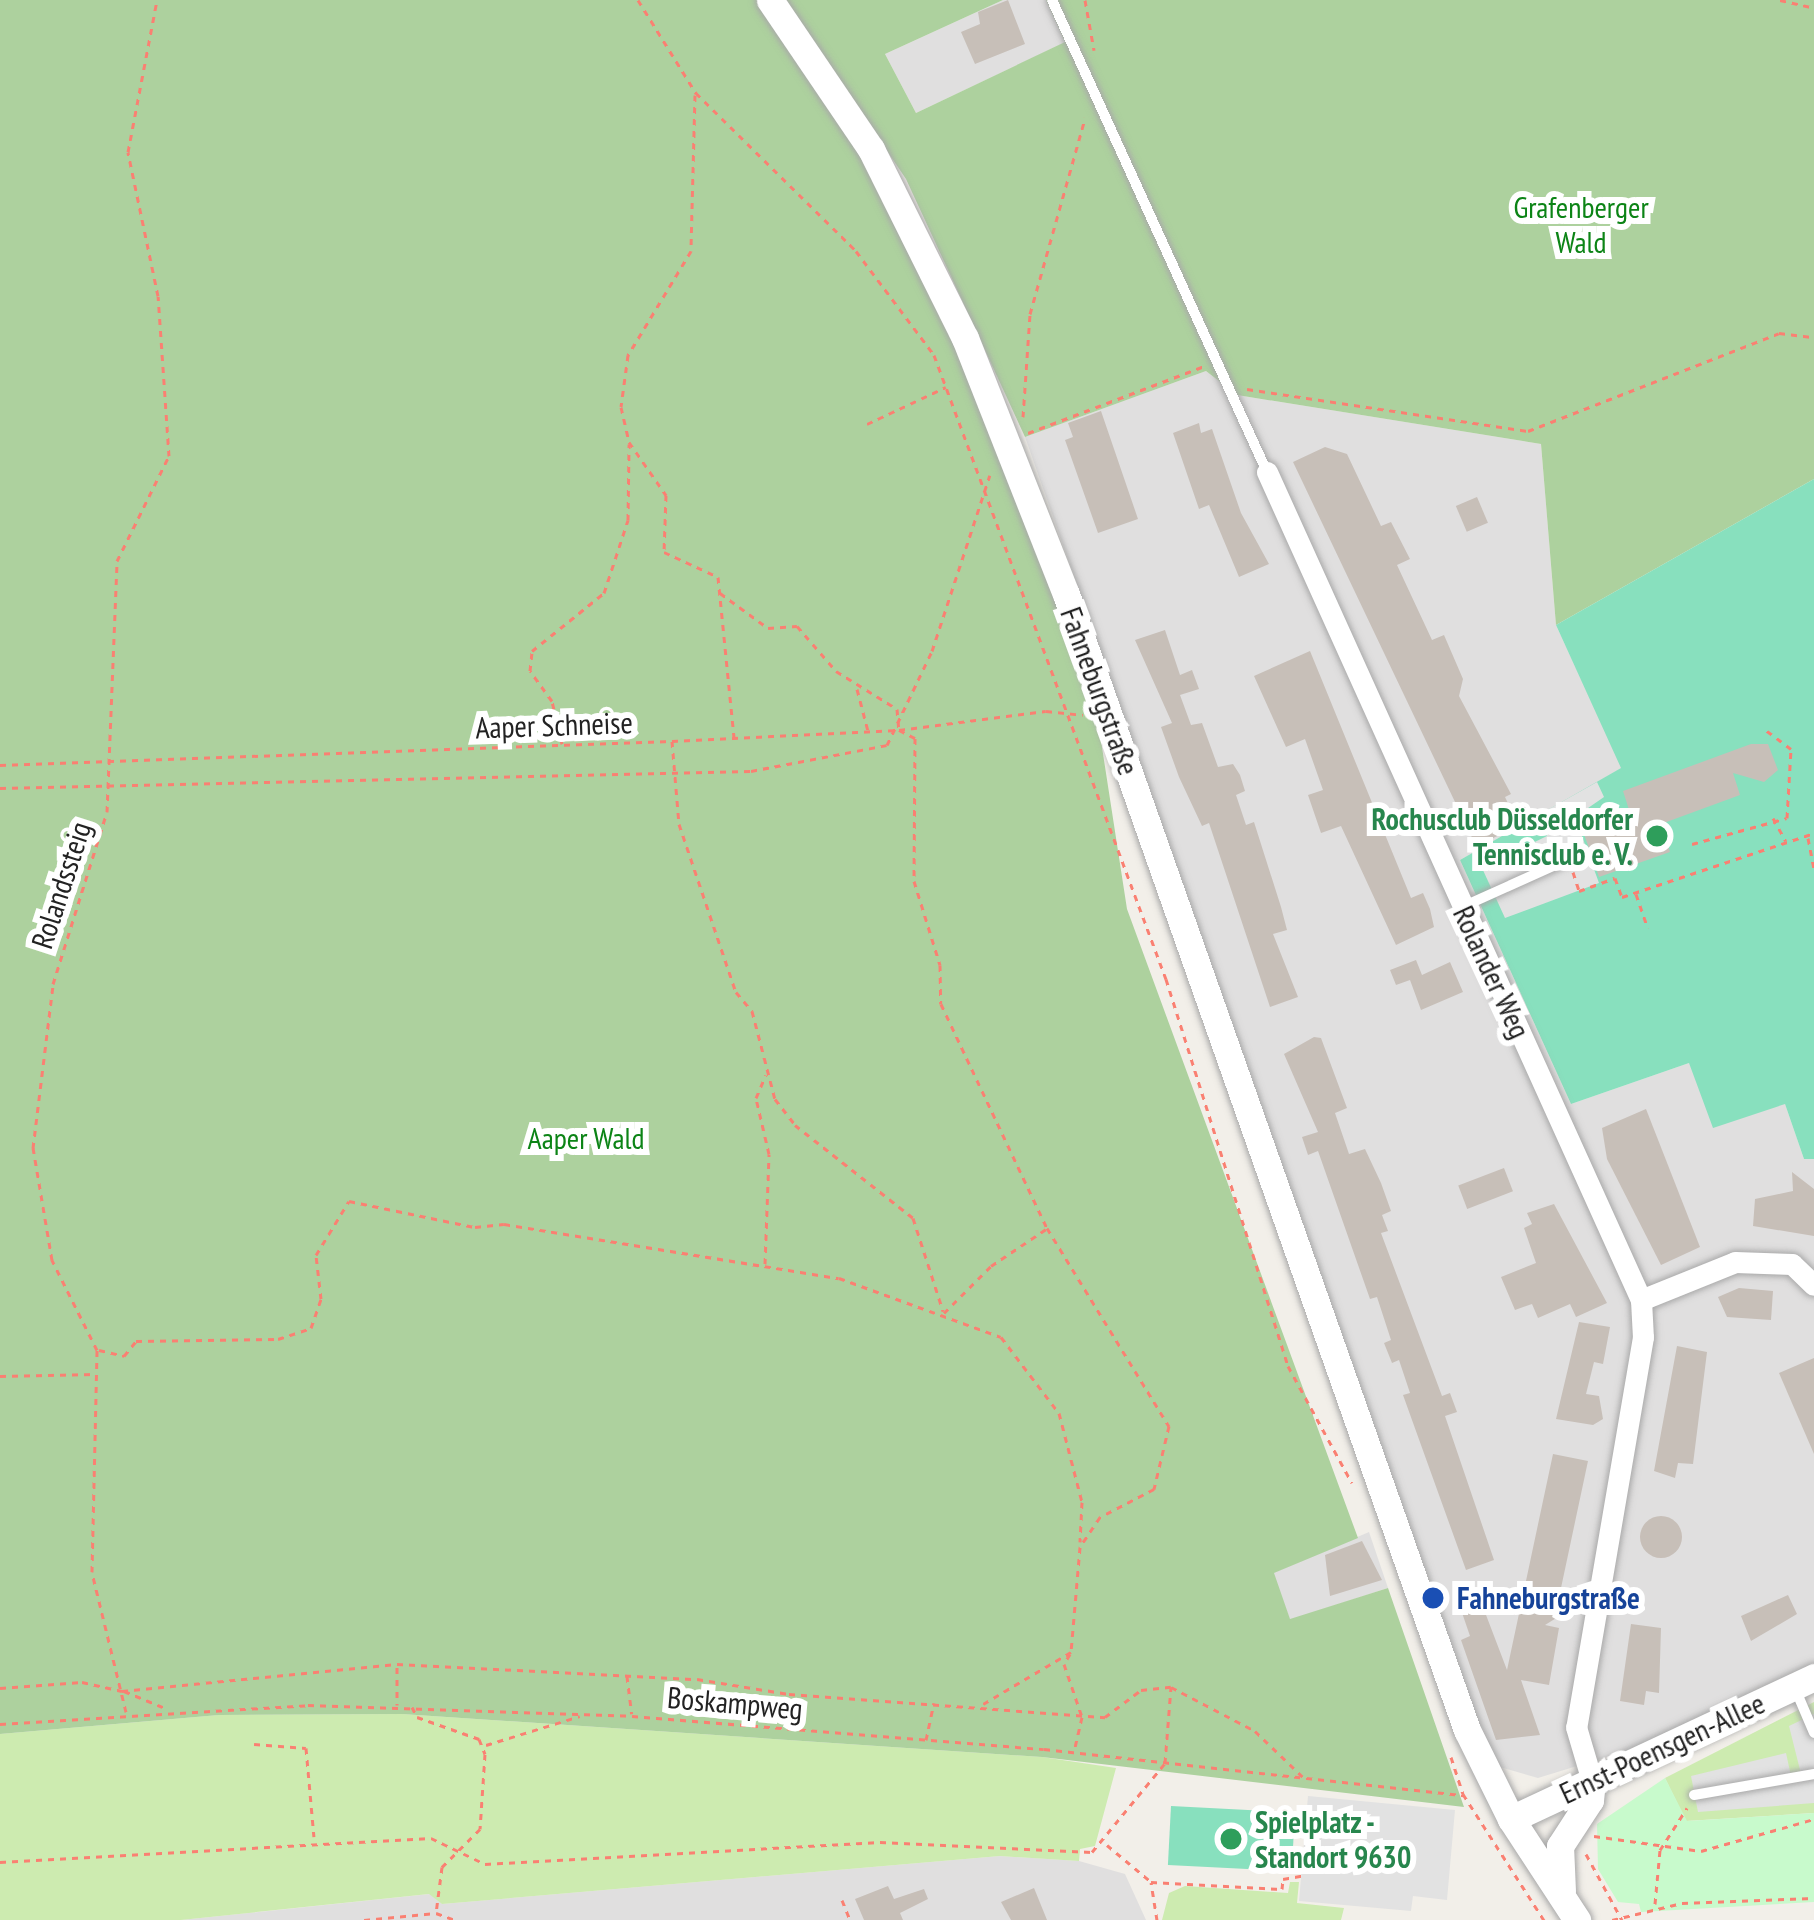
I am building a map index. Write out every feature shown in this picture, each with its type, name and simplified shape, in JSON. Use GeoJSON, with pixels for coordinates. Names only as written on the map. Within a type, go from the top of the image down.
{"type":"FeatureCollection","features":[{"type":"Feature","properties":{"kind":"street","name":"Fahneburgstraße"},"geometry":{"type":"LineString","coordinates":[[770,0],[918,232],[1108,713],[1467,1730],[1511,1819],[1570,1908]]}},
{"type":"Feature","properties":{"kind":"street","name":"Rolander Weg"},"geometry":{"type":"LineString","coordinates":[[1267,472],[1642,1300],[1643,1337],[1576,1727],[1592,1781]]}},
{"type":"Feature","properties":{"kind":"street"},"geometry":{"type":"LineString","coordinates":[[1642,1300],[1736,1262],[1792,1264],[1814,1286]]}},
{"type":"Feature","properties":{"kind":"street","name":"Ernst-Poensgen-Allee"},"geometry":{"type":"LineString","coordinates":[[1511,1819],[1804,1681]]}},
{"type":"Feature","properties":{"kind":"street"},"geometry":{"type":"LineString","coordinates":[[1570,1908],[1560,1846],[1590,1800],[1592,1781]]}},
{"type":"Feature","properties":{"kind":"lane","name":"Rolander Weg"},"geometry":{"type":"LineString","coordinates":[[1052,0],[1267,472]]}},
{"type":"Feature","properties":{"kind":"lane"},"geometry":{"type":"LineString","coordinates":[[1462,907],[1569,859]]}},
{"type":"Feature","properties":{"kind":"lane"},"geometry":{"type":"LineString","coordinates":[[1804,1681],[1814,1733]]}},
{"type":"Feature","properties":{"kind":"lane"},"geometry":{"type":"LineString","coordinates":[[1694,1795],[1814,1774]]}},
{"type":"Feature","properties":{"kind":"path","name":"Rolandssteig"},"geometry":{"type":"LineString","coordinates":[[125,1712],[102,1637],[92,1572],[98,1350],[52,1260],[33,1148],[53,984],[101,842],[113,762],[117,561],[164,469],[170,441],[158,296],[128,152],[158,0]]}},
{"type":"Feature","properties":{"kind":"path"},"geometry":{"type":"LineString","coordinates":[[638,0],[696,93],[890,290],[947,387],[1166,980],[1288,1366],[1362,1503]]}},
{"type":"Feature","properties":{"kind":"path"},"geometry":{"type":"LineString","coordinates":[[1085,0],[1094,15],[1095,90],[1030,314],[1021,436],[1217,361]]}},
{"type":"Feature","properties":{"kind":"path"},"geometry":{"type":"LineString","coordinates":[[1780,0],[1814,8]]}},
{"type":"Feature","properties":{"kind":"path"},"geometry":{"type":"LineString","coordinates":[[563,745],[552,701],[530,671],[532,651],[604,593],[628,520],[629,442],[621,371],[691,251],[696,93]]}},
{"type":"Feature","properties":{"kind":"path"},"geometry":{"type":"LineString","coordinates":[[1228,383],[1528,431],[1779,333],[1814,337]]}},
{"type":"Feature","properties":{"kind":"path"},"geometry":{"type":"LineString","coordinates":[[867,424],[947,387]]}},
{"type":"Feature","properties":{"kind":"path"},"geometry":{"type":"LineString","coordinates":[[629,442],[666,495],[664,552],[710,567],[720,593],[734,738]]}},
{"type":"Feature","properties":{"kind":"path"},"geometry":{"type":"LineString","coordinates":[[0,788],[109,780],[778,769],[887,745],[932,651],[982,480]]}},
{"type":"Feature","properties":{"kind":"path"},"geometry":{"type":"LineString","coordinates":[[720,593],[768,628],[797,626],[857,688],[868,732]]}},
{"type":"Feature","properties":{"kind":"path"},"geometry":{"type":"LineString","coordinates":[[857,688],[872,687],[897,710],[898,730],[918,746],[914,880],[935,943],[941,1004],[1047,1228],[1169,1426],[1154,1489],[1100,1517],[1080,1547]]}},
{"type":"Feature","properties":{"kind":"path","name":"Aaper Schneise"},"geometry":{"type":"LineString","coordinates":[[0,765],[868,732],[1066,712],[1108,713]]}},
{"type":"Feature","properties":{"kind":"path"},"geometry":{"type":"LineString","coordinates":[[1692,844],[1772,817],[1787,818],[1792,752],[1763,728]]}},
{"type":"Feature","properties":{"kind":"path"},"geometry":{"type":"LineString","coordinates":[[672,741],[671,770],[698,887],[720,928],[736,992],[752,1011],[783,1114],[914,1218],[944,1313]]}},
{"type":"Feature","properties":{"kind":"path"},"geometry":{"type":"LineString","coordinates":[[1772,817],[1787,843]]}},
{"type":"Feature","properties":{"kind":"path"},"geometry":{"type":"LineString","coordinates":[[1569,859],[1579,890],[1615,878],[1622,897],[1811,835],[1814,869]]}},
{"type":"Feature","properties":{"kind":"path"},"geometry":{"type":"LineString","coordinates":[[1636,892],[1648,928]]}},
{"type":"Feature","properties":{"kind":"path"},"geometry":{"type":"LineString","coordinates":[[765,1266],[769,1154],[756,1098],[767,1072]]}},
{"type":"Feature","properties":{"kind":"path"},"geometry":{"type":"LineString","coordinates":[[98,1350],[124,1357],[136,1341],[278,1340],[311,1328],[321,1299],[316,1255],[350,1201],[475,1227],[503,1225],[839,1278],[944,1313],[1001,1337],[1059,1413],[1082,1502],[1071,1652],[1064,1664],[1082,1717],[1074,1753]]}},
{"type":"Feature","properties":{"kind":"path"},"geometry":{"type":"LineString","coordinates":[[944,1313],[992,1266],[1047,1228]]}},
{"type":"Feature","properties":{"kind":"path"},"geometry":{"type":"LineString","coordinates":[[0,1376],[98,1374]]}},
{"type":"Feature","properties":{"kind":"path"},"geometry":{"type":"LineString","coordinates":[[983,1703],[1071,1652]]}},
{"type":"Feature","properties":{"kind":"path"},"geometry":{"type":"LineString","coordinates":[[397,1664],[398,1707]]}},
{"type":"Feature","properties":{"kind":"path"},"geometry":{"type":"LineString","coordinates":[[122,1691],[397,1664],[627,1675],[983,1703],[1105,1718],[1141,1690],[1171,1688],[1255,1731],[1306,1780]]}},
{"type":"Feature","properties":{"kind":"path"},"geometry":{"type":"LineString","coordinates":[[627,1675],[632,1716]]}},
{"type":"Feature","properties":{"kind":"path"},"geometry":{"type":"LineString","coordinates":[[0,1688],[82,1682],[170,1710]]}},
{"type":"Feature","properties":{"kind":"path"},"geometry":{"type":"LineString","coordinates":[[0,1862],[314,1839],[431,1838],[457,1856],[485,1864],[880,1842],[1092,1852],[1106,1844],[1165,1763],[1171,1688]]}},
{"type":"Feature","properties":{"kind":"path"},"geometry":{"type":"LineString","coordinates":[[926,1739],[935,1702]]}},
{"type":"Feature","properties":{"kind":"path","name":"Boskampweg"},"geometry":{"type":"LineString","coordinates":[[0,1724],[170,1710],[398,1707],[632,1716],[926,1739],[1463,1794]]}},
{"type":"Feature","properties":{"kind":"path"},"geometry":{"type":"LineString","coordinates":[[412,1707],[417,1717],[484,1746],[585,1714]]}},
{"type":"Feature","properties":{"kind":"path"},"geometry":{"type":"LineString","coordinates":[[254,1744],[306,1748],[314,1839]]}},
{"type":"Feature","properties":{"kind":"path"},"geometry":{"type":"LineString","coordinates":[[436,1913],[442,1867],[480,1829],[484,1746]]}},
{"type":"Feature","properties":{"kind":"path"},"geometry":{"type":"LineString","coordinates":[[1450,1753],[1463,1794],[1502,1863],[1544,1920]]}},
{"type":"Feature","properties":{"kind":"path"},"geometry":{"type":"LineString","coordinates":[[1655,1906],[1660,1850],[1694,1795]]}},
{"type":"Feature","properties":{"kind":"path"},"geometry":{"type":"LineString","coordinates":[[1621,1918],[1591,1870],[1588,1835],[1660,1850],[1741,1844],[1814,1820]]}},
{"type":"Feature","properties":{"kind":"path"},"geometry":{"type":"LineString","coordinates":[[1106,1844],[1151,1882],[1282,1888],[1282,1879],[1306,1875]]}},
{"type":"Feature","properties":{"kind":"path"},"geometry":{"type":"LineString","coordinates":[[1151,1882],[1157,1920]]}},
{"type":"Feature","properties":{"kind":"path"},"geometry":{"type":"LineString","coordinates":[[1612,1920],[1655,1906],[1814,1898]]}},
{"type":"Feature","properties":{"kind":"path"},"geometry":{"type":"LineString","coordinates":[[842,1900],[850,1920]]}},
{"type":"Feature","properties":{"kind":"path"},"geometry":{"type":"LineString","coordinates":[[364,1920],[436,1913],[455,1920]]}},
{"type":"Feature","properties":{"kind":"shaded area"},"geometry":{"type":"Polygon","coordinates":[[[1003,0],[1046,0],[1066,42],[916,113],[885,54],[1003,0]]]}},
{"type":"Feature","properties":{"kind":"shaded area"},"geometry":{"type":"Polygon","coordinates":[[[1206,371],[1237,395],[1541,444],[1556,625],[1622,768],[1460,860],[1571,1104],[1689,1063],[1785,1104],[1804,1159],[1814,1159],[1814,1670],[1642,1746],[1538,1778],[1493,1765],[1025,437],[1206,371]]]}},
{"type":"Feature","properties":{"kind":"shaded area"},"geometry":{"type":"Polygon","coordinates":[[[1597,782],[1604,797],[1575,817],[1599,883],[1505,918],[1482,868],[1547,836],[1542,813],[1597,782]]]}},
{"type":"Feature","properties":{"kind":"shaded area"},"geometry":{"type":"Polygon","coordinates":[[[1369,1532],[1388,1588],[1290,1620],[1273,1573],[1369,1532]]]}},
{"type":"Feature","properties":{"kind":"shaded area"},"geometry":{"type":"Polygon","coordinates":[[[1814,1714],[1814,1803],[1698,1812],[1691,1776],[1786,1753],[1791,1776],[1801,1774],[1789,1726],[1814,1714]]]}},
{"type":"Feature","properties":{"kind":"shaded area"},"geometry":{"type":"Polygon","coordinates":[[[1308,1796],[1455,1810],[1447,1900],[1413,1896],[1411,1911],[1299,1901],[1308,1796]]]}},
{"type":"Feature","properties":{"kind":"shaded area"},"geometry":{"type":"Polygon","coordinates":[[[1000,1856],[1079,1861],[1125,1874],[1146,1920],[181,1920],[430,1894],[442,1904],[1000,1856]]]}},
{"type":"Feature","properties":{"kind":"green space","name":"Aaper Wald"},"geometry":{"type":"Polygon","coordinates":[[[0,0],[761,0],[912,236],[1095,702],[1127,909],[1358,1538],[1274,1573],[1290,1619],[1388,1588],[1464,1807],[1042,1757],[402,1714],[219,1715],[0,1734],[0,0]]]}},
{"type":"Feature","properties":{"kind":"green space","name":"Grafenberger Wald"},"geometry":{"type":"Polygon","coordinates":[[[785,0],[1003,0],[885,54],[916,113],[1065,42],[1046,0],[1814,0],[1814,479],[1556,625],[1541,444],[1237,395],[1206,371],[1025,437],[906,179],[785,0]]]}},
{"type":"Feature","properties":{"kind":"green space","name":"Rochusclub Düsseldorfer Tennisclub e. V."},"geometry":{"type":"Polygon","coordinates":[[[1814,479],[1814,1159],[1804,1159],[1785,1104],[1713,1128],[1689,1063],[1571,1104],[1460,860],[1621,768],[1556,625],[1814,479]]]}},
{"type":"Feature","properties":{"kind":"green space"},"geometry":{"type":"Polygon","coordinates":[[[1814,1702],[1814,1813],[1686,1821],[1665,1778],[1814,1702]]]}},
{"type":"Feature","properties":{"kind":"green space"},"geometry":{"type":"Polygon","coordinates":[[[402,1714],[1042,1757],[1116,1768],[1095,1846],[1080,1849],[1079,1861],[1000,1856],[442,1904],[429,1894],[181,1920],[0,1920],[0,1734],[219,1715],[402,1714]]]}},
{"type":"Feature","properties":{"kind":"green space"},"geometry":{"type":"Polygon","coordinates":[[[1665,1778],[1687,1821],[1814,1813],[1814,1902],[1641,1912],[1639,1904],[1618,1902],[1598,1869],[1597,1824],[1665,1778]]]}},
{"type":"Feature","properties":{"kind":"green space","name":"Spielplatz - Standort 9630"},"geometry":{"type":"Polygon","coordinates":[[[1171,1806],[1295,1812],[1292,1871],[1168,1865],[1171,1806]]]}},
{"type":"Feature","properties":{"kind":"green space"},"geometry":{"type":"Polygon","coordinates":[[[1290,1882],[1299,1882],[1297,1903],[1344,1908],[1341,1920],[1162,1920],[1169,1893],[1185,1886],[1288,1893],[1290,1882]]]}},
{"type":"Feature","properties":{"kind":"building"},"geometry":{"type":"Polygon","coordinates":[[[1008,0],[1025,44],[975,64],[961,32],[980,24],[978,12],[1008,0]]]}},
{"type":"Feature","properties":{"kind":"building"},"geometry":{"type":"Polygon","coordinates":[[[1101,411],[1138,519],[1098,533],[1065,440],[1073,437],[1068,423],[1101,411]]]}},
{"type":"Feature","properties":{"kind":"building"},"geometry":{"type":"Polygon","coordinates":[[[1199,423],[1201,433],[1212,429],[1241,513],[1269,564],[1239,577],[1209,505],[1199,509],[1173,433],[1199,423]]]}},
{"type":"Feature","properties":{"kind":"building"},"geometry":{"type":"Polygon","coordinates":[[[1325,447],[1347,454],[1381,526],[1391,522],[1410,559],[1397,565],[1432,640],[1444,635],[1463,679],[1459,696],[1511,794],[1505,797],[1519,826],[1476,846],[1293,462],[1325,447]]]}},
{"type":"Feature","properties":{"kind":"building"},"geometry":{"type":"Polygon","coordinates":[[[1477,497],[1488,523],[1467,532],[1456,506],[1477,497]]]}},
{"type":"Feature","properties":{"kind":"building"},"geometry":{"type":"Polygon","coordinates":[[[1165,630],[1180,675],[1192,670],[1199,689],[1180,695],[1191,725],[1202,723],[1218,767],[1233,764],[1240,775],[1245,791],[1236,795],[1246,825],[1254,822],[1281,907],[1287,930],[1273,934],[1298,997],[1270,1007],[1209,823],[1202,826],[1179,777],[1161,727],[1172,723],[1135,640],[1165,630]]]}},
{"type":"Feature","properties":{"kind":"building"},"geometry":{"type":"Polygon","coordinates":[[[1310,651],[1411,898],[1423,893],[1430,909],[1434,927],[1396,945],[1341,826],[1321,833],[1308,795],[1323,790],[1305,739],[1286,747],[1254,676],[1310,651]]]}},
{"type":"Feature","properties":{"kind":"building"},"geometry":{"type":"Polygon","coordinates":[[[1751,744],[1768,744],[1778,770],[1764,782],[1733,773],[1740,795],[1661,824],[1670,852],[1599,877],[1584,834],[1631,816],[1623,791],[1751,744]]]}},
{"type":"Feature","properties":{"kind":"building"},"geometry":{"type":"Polygon","coordinates":[[[1416,960],[1422,975],[1450,962],[1463,992],[1421,1010],[1410,980],[1396,985],[1390,970],[1416,960]]]}},
{"type":"Feature","properties":{"kind":"building"},"geometry":{"type":"Polygon","coordinates":[[[1314,1037],[1321,1038],[1347,1108],[1335,1113],[1349,1154],[1365,1149],[1381,1183],[1391,1211],[1382,1215],[1388,1231],[1381,1233],[1442,1396],[1450,1393],[1457,1412],[1445,1416],[1494,1560],[1466,1570],[1403,1395],[1410,1393],[1399,1360],[1392,1363],[1384,1343],[1391,1340],[1377,1297],[1370,1299],[1318,1151],[1308,1155],[1302,1137],[1318,1132],[1284,1054],[1314,1037]]]}},
{"type":"Feature","properties":{"kind":"building"},"geometry":{"type":"Polygon","coordinates":[[[1646,1109],[1700,1247],[1661,1265],[1607,1159],[1602,1128],[1646,1109]]]}},
{"type":"Feature","properties":{"kind":"building"},"geometry":{"type":"Polygon","coordinates":[[[1504,1168],[1513,1191],[1467,1209],[1458,1186],[1504,1168]]]}},
{"type":"Feature","properties":{"kind":"building"},"geometry":{"type":"Polygon","coordinates":[[[1792,1172],[1814,1189],[1814,1236],[1753,1226],[1755,1199],[1793,1191],[1792,1172]]]}},
{"type":"Feature","properties":{"kind":"building"},"geometry":{"type":"Polygon","coordinates":[[[1554,1204],[1607,1303],[1576,1317],[1570,1304],[1538,1318],[1532,1304],[1515,1310],[1501,1277],[1536,1263],[1524,1228],[1532,1224],[1527,1213],[1554,1204]]]}},
{"type":"Feature","properties":{"kind":"building"},"geometry":{"type":"Polygon","coordinates":[[[1739,1288],[1773,1291],[1771,1320],[1727,1317],[1718,1297],[1739,1288]]]}},
{"type":"Feature","properties":{"kind":"building"},"geometry":{"type":"Polygon","coordinates":[[[1579,1322],[1610,1327],[1603,1364],[1594,1362],[1586,1394],[1599,1396],[1603,1419],[1593,1425],[1556,1419],[1579,1322]]]}},
{"type":"Feature","properties":{"kind":"building"},"geometry":{"type":"Polygon","coordinates":[[[1677,1346],[1707,1352],[1693,1464],[1678,1463],[1675,1478],[1654,1471],[1677,1346]]]}},
{"type":"Feature","properties":{"kind":"building"},"geometry":{"type":"Polygon","coordinates":[[[1814,1358],[1814,1454],[1779,1373],[1814,1358]]]}},
{"type":"Feature","properties":{"kind":"building"},"geometry":{"type":"Polygon","coordinates":[[[1553,1454],[1588,1461],[1561,1588],[1566,1612],[1545,1625],[1559,1628],[1549,1685],[1521,1680],[1540,1735],[1496,1740],[1461,1640],[1470,1636],[1459,1604],[1483,1607],[1507,1670],[1553,1454]]]}},
{"type":"Feature","properties":{"kind":"building"},"geometry":{"type":"Polygon","coordinates":[[[1661,1516],[1676,1522],[1682,1537],[1676,1552],[1661,1558],[1646,1552],[1640,1537],[1646,1522],[1661,1516]]]}},
{"type":"Feature","properties":{"kind":"building"},"geometry":{"type":"Polygon","coordinates":[[[1362,1541],[1382,1580],[1330,1596],[1325,1555],[1362,1541]]]}},
{"type":"Feature","properties":{"kind":"building"},"geometry":{"type":"Polygon","coordinates":[[[1788,1595],[1797,1614],[1751,1641],[1741,1616],[1788,1595]]]}},
{"type":"Feature","properties":{"kind":"building"},"geometry":{"type":"Polygon","coordinates":[[[1631,1624],[1661,1628],[1659,1693],[1646,1691],[1644,1705],[1620,1701],[1631,1624]]]}},
{"type":"Feature","properties":{"kind":"building"},"geometry":{"type":"Polygon","coordinates":[[[888,1886],[894,1899],[924,1889],[928,1899],[900,1913],[903,1920],[864,1920],[855,1899],[888,1886]]]}},
{"type":"Feature","properties":{"kind":"building"},"geometry":{"type":"Polygon","coordinates":[[[1034,1888],[1047,1920],[1011,1920],[1001,1902],[1034,1888]]]}},
{"type":"Feature","properties":{"kind":"place","name":"Rochusclub Düsseldorfer Tennisclub e. V."},"geometry":{"type":"Point","coordinates":[1657,836]}},
{"type":"Feature","properties":{"kind":"place","name":"Fahneburgstraße"},"geometry":{"type":"Point","coordinates":[1433,1598]}},
{"type":"Feature","properties":{"kind":"place","name":"Spielplatz - Standort 9630"},"geometry":{"type":"Point","coordinates":[1231,1839]}}]}
